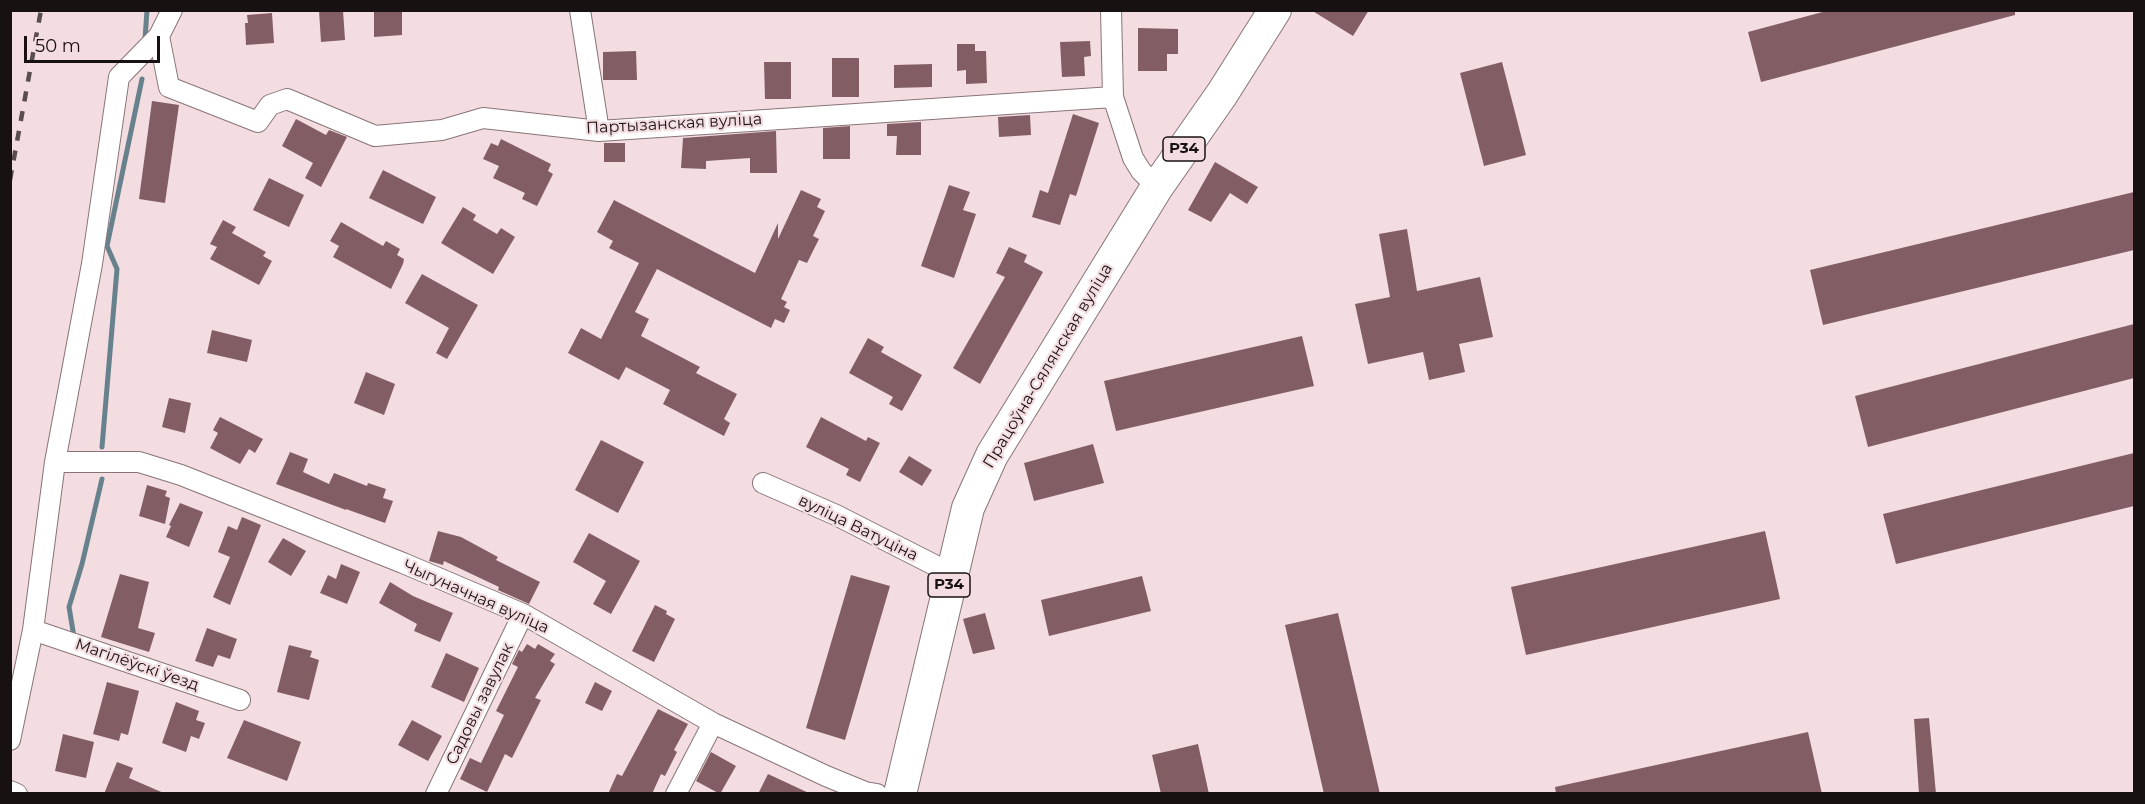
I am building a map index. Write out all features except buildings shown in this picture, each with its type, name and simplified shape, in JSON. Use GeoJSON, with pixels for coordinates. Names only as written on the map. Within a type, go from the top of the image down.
{"type":"FeatureCollection","features":[{"type":"Feature","properties":{"kind":"main road","name":"Працоўна-Сялянская вуліца"},"geometry":{"type":"LineString","coordinates":[[900,794],[968,508],[992,455],[1156,187],[1222,94],[1275,10]]}},
{"type":"Feature","properties":{"kind":"street"},"geometry":{"type":"LineString","coordinates":[[10,740],[33,630],[55,462],[92,264],[119,77],[159,36],[172,10]]}},
{"type":"Feature","properties":{"kind":"street"},"geometry":{"type":"LineString","coordinates":[[580,10],[599,131]]}},
{"type":"Feature","properties":{"kind":"street"},"geometry":{"type":"LineString","coordinates":[[1111,10],[1113,97],[1133,158],[1141,171],[1156,187]]}},
{"type":"Feature","properties":{"kind":"street","name":"Партызанская вуліца"},"geometry":{"type":"LineString","coordinates":[[159,36],[169,87],[258,122],[270,105],[287,99],[375,136],[442,130],[483,118],[599,131],[1113,97]]}},
{"type":"Feature","properties":{"kind":"street","name":"Чыгуначная вуліца"},"geometry":{"type":"LineString","coordinates":[[55,462],[139,462],[181,475],[403,563],[523,614],[713,723],[826,776],[865,792],[877,794]]}},
{"type":"Feature","properties":{"kind":"street","name":"вуліца Ватуціна"},"geometry":{"type":"LineString","coordinates":[[763,483],[836,515],[952,574]]}},
{"type":"Feature","properties":{"kind":"street","name":"Садовы завулак"},"geometry":{"type":"LineString","coordinates":[[436,794],[523,614]]}},
{"type":"Feature","properties":{"kind":"street","name":"Магілёўскі ўезд"},"geometry":{"type":"LineString","coordinates":[[33,630],[240,700]]}},
{"type":"Feature","properties":{"kind":"street"},"geometry":{"type":"LineString","coordinates":[[676,794],[713,723]]}},
{"type":"Feature","properties":{"kind":"street"},"geometry":{"type":"LineString","coordinates":[[10,791],[17,794]]}},
{"type":"Feature","properties":{"kind":"waterway"},"geometry":{"type":"LineString","coordinates":[[145,39],[147,10]]}},
{"type":"Feature","properties":{"kind":"waterway"},"geometry":{"type":"LineString","coordinates":[[102,447],[117,269],[107,246],[142,79]]}},
{"type":"Feature","properties":{"kind":"waterway"},"geometry":{"type":"LineString","coordinates":[[74,637],[69,607],[82,564],[102,479]]}},
{"type":"Feature","properties":{"kind":"railway"},"geometry":{"type":"LineString","coordinates":[[10,180],[41,10]]}}]}
